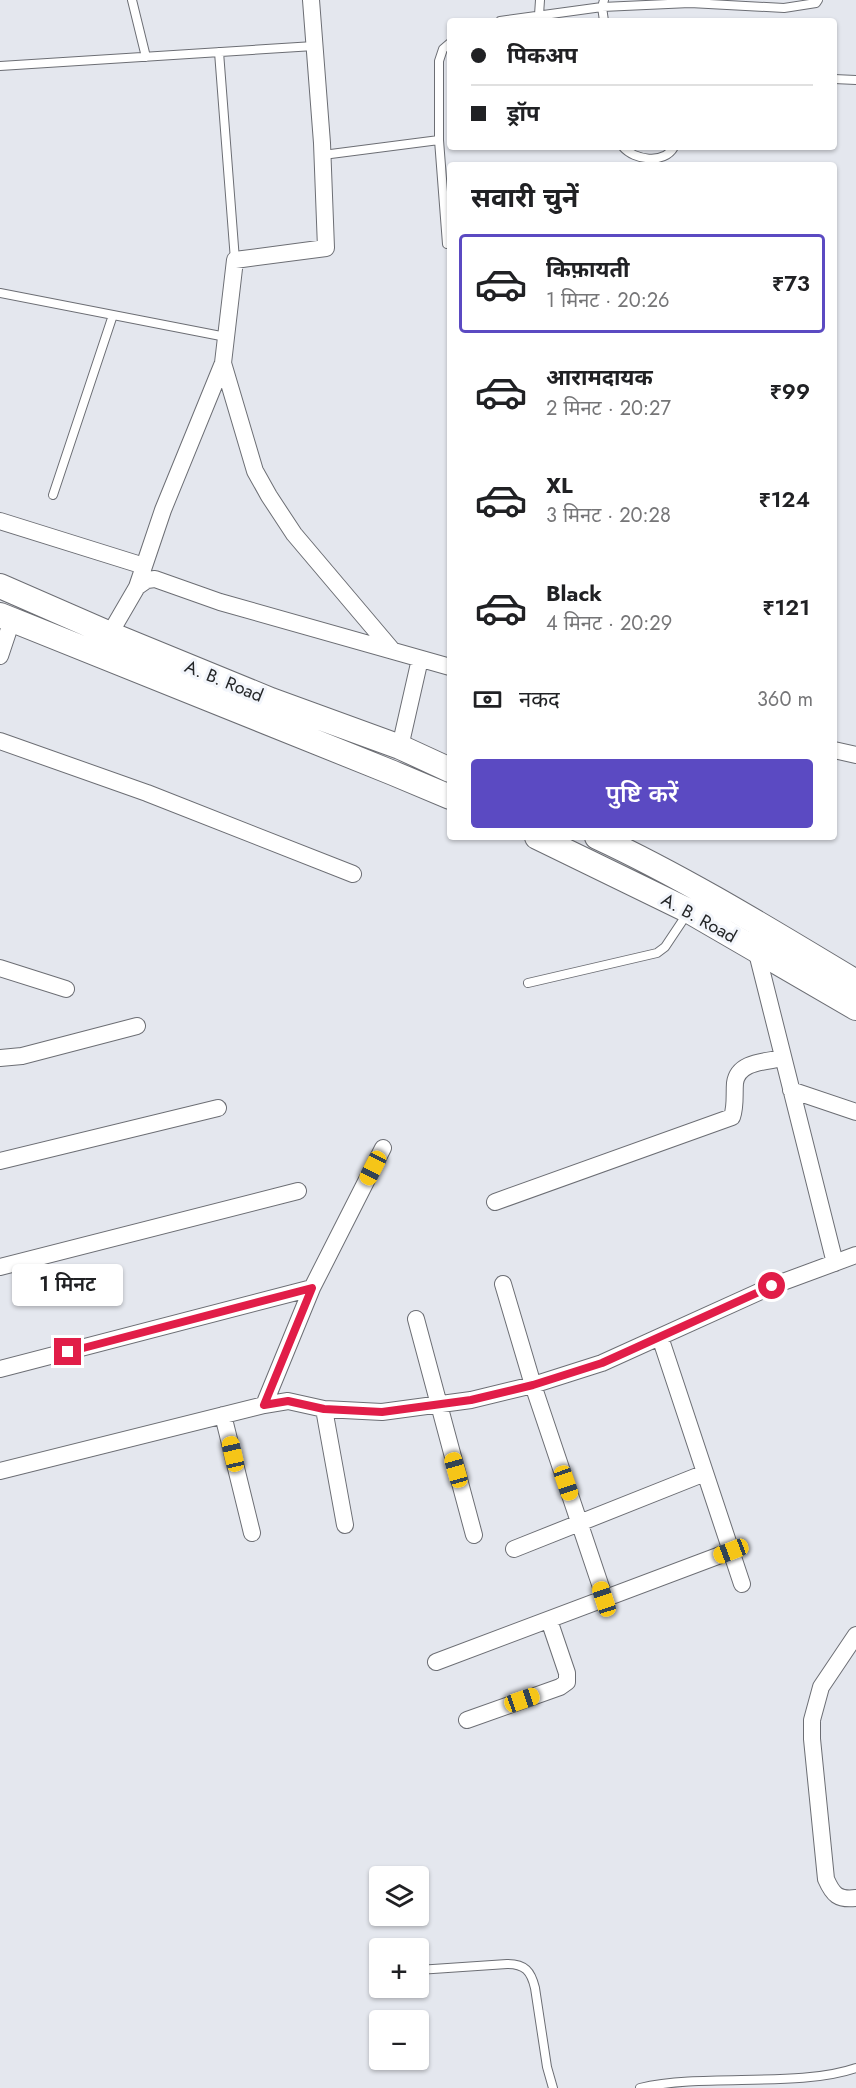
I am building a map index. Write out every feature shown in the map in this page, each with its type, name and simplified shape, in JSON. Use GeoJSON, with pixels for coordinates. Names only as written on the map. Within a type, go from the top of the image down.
{"type":"FeatureCollection","features":[{"type":"Feature","properties":{"kind":"main road","name":"A. B. Road"},"geometry":{"type":"LineString","coordinates":[[0,586],[104,644],[126,666],[447,796]]}},
{"type":"Feature","properties":{"kind":"main road","name":"A. B. Road"},"geometry":{"type":"LineString","coordinates":[[6,617],[104,644],[271,700],[400,747],[447,769]]}},
{"type":"Feature","properties":{"kind":"main road","name":"A. B. Road"},"geometry":{"type":"LineString","coordinates":[[543,840],[689,911],[856,1008]]}},
{"type":"Feature","properties":{"kind":"main road","name":"A. B. Road"},"geometry":{"type":"LineString","coordinates":[[602,840],[663,870],[737,911],[856,982]]}},
{"type":"Feature","properties":{"kind":"street"},"geometry":{"type":"LineString","coordinates":[[104,644],[137,587],[163,510],[223,363],[235,260],[326,248],[323,155],[311,0]]}},
{"type":"Feature","properties":{"kind":"street"},"geometry":{"type":"LineString","coordinates":[[223,363],[255,471],[269,496],[294,534],[393,651]]}},
{"type":"Feature","properties":{"kind":"street"},"geometry":{"type":"LineString","coordinates":[[0,521],[144,566]]}},
{"type":"Feature","properties":{"kind":"street"},"geometry":{"type":"LineString","coordinates":[[137,587],[147,580],[155,579],[220,602],[447,666]]}},
{"type":"Feature","properties":{"kind":"street"},"geometry":{"type":"LineString","coordinates":[[0,656],[6,617]]}},
{"type":"Feature","properties":{"kind":"street"},"geometry":{"type":"LineString","coordinates":[[400,747],[420,659]]}},
{"type":"Feature","properties":{"kind":"street"},"geometry":{"type":"LineString","coordinates":[[0,741],[147,793],[353,874]]}},
{"type":"Feature","properties":{"kind":"street"},"geometry":{"type":"LineString","coordinates":[[837,751],[856,755]]}},
{"type":"Feature","properties":{"kind":"street"},"geometry":{"type":"LineString","coordinates":[[756,949],[836,1263]]}},
{"type":"Feature","properties":{"kind":"street"},"geometry":{"type":"LineString","coordinates":[[0,968],[66,989]]}},
{"type":"Feature","properties":{"kind":"street"},"geometry":{"type":"LineString","coordinates":[[0,1058],[22,1056],[137,1026]]}},
{"type":"Feature","properties":{"kind":"street"},"geometry":{"type":"LineString","coordinates":[[495,1202],[732,1117],[736,1106],[735,1082],[739,1071],[747,1066],[783,1058]]}},
{"type":"Feature","properties":{"kind":"street"},"geometry":{"type":"LineString","coordinates":[[791,1090],[856,1112]]}},
{"type":"Feature","properties":{"kind":"street"},"geometry":{"type":"LineString","coordinates":[[0,1161],[218,1108]]}},
{"type":"Feature","properties":{"kind":"street"},"geometry":{"type":"LineString","coordinates":[[264,1405],[312,1288],[383,1148]]}},
{"type":"Feature","properties":{"kind":"street"},"geometry":{"type":"LineString","coordinates":[[0,1267],[298,1191]]}},
{"type":"Feature","properties":{"kind":"street"},"geometry":{"type":"LineString","coordinates":[[0,1471],[288,1401],[324,1409],[382,1412],[471,1400],[533,1385],[602,1363],[772,1286],[856,1255]]}},
{"type":"Feature","properties":{"kind":"street"},"geometry":{"type":"LineString","coordinates":[[503,1284],[533,1385],[604,1599]]}},
{"type":"Feature","properties":{"kind":"street"},"geometry":{"type":"LineString","coordinates":[[0,1369],[312,1288]]}},
{"type":"Feature","properties":{"kind":"street"},"geometry":{"type":"LineString","coordinates":[[416,1319],[474,1535]]}},
{"type":"Feature","properties":{"kind":"street"},"geometry":{"type":"LineString","coordinates":[[660,1336],[742,1584]]}},
{"type":"Feature","properties":{"kind":"street"},"geometry":{"type":"LineString","coordinates":[[324,1409],[345,1525]]}},
{"type":"Feature","properties":{"kind":"street"},"geometry":{"type":"LineString","coordinates":[[224,1415],[252,1533]]}},
{"type":"Feature","properties":{"kind":"street"},"geometry":{"type":"LineString","coordinates":[[514,1549],[705,1473]]}},
{"type":"Feature","properties":{"kind":"street"},"geometry":{"type":"LineString","coordinates":[[436,1662],[731,1551]]}},
{"type":"Feature","properties":{"kind":"street"},"geometry":{"type":"LineString","coordinates":[[467,1720],[560,1687],[567,1682],[567,1673],[549,1620]]}},
{"type":"Feature","properties":{"kind":"street"},"geometry":{"type":"LineString","coordinates":[[856,1635],[821,1687],[813,1720],[812,1739],[826,1879],[836,1897],[856,1898]]}},
{"type":"Feature","properties":{"kind":"lane"},"geometry":{"type":"LineString","coordinates":[[132,0],[146,57]]}},
{"type":"Feature","properties":{"kind":"lane"},"geometry":{"type":"LineString","coordinates":[[539,15],[540,0]]}},
{"type":"Feature","properties":{"kind":"lane"},"geometry":{"type":"LineString","coordinates":[[520,18],[603,4],[690,3],[784,8],[816,3],[818,0]]}},
{"type":"Feature","properties":{"kind":"lane"},"geometry":{"type":"LineString","coordinates":[[0,66],[314,46]]}},
{"type":"Feature","properties":{"kind":"lane"},"geometry":{"type":"LineString","coordinates":[[447,46],[443,49],[439,61],[439,140],[447,243]]}},
{"type":"Feature","properties":{"kind":"lane"},"geometry":{"type":"LineString","coordinates":[[219,52],[235,260]]}},
{"type":"Feature","properties":{"kind":"lane"},"geometry":{"type":"LineString","coordinates":[[837,79],[856,80]]}},
{"type":"Feature","properties":{"kind":"lane"},"geometry":{"type":"LineString","coordinates":[[323,155],[439,140]]}},
{"type":"Feature","properties":{"kind":"lane"},"geometry":{"type":"LineString","coordinates":[[626,150],[632,156],[646,158],[661,157],[672,150]]}},
{"type":"Feature","properties":{"kind":"lane"},"geometry":{"type":"LineString","coordinates":[[0,293],[226,337]]}},
{"type":"Feature","properties":{"kind":"lane"},"geometry":{"type":"LineString","coordinates":[[53,495],[113,315]]}},
{"type":"Feature","properties":{"kind":"lane"},"geometry":{"type":"LineString","coordinates":[[528,983],[657,953],[665,947],[689,911]]}},
{"type":"Feature","properties":{"kind":"lane"},"geometry":{"type":"LineString","coordinates":[[429,1969],[507,1964],[518,1964],[526,1968],[532,1976],[535,1988],[547,2067],[553,2088]]}},
{"type":"Feature","properties":{"kind":"lane"},"geometry":{"type":"LineString","coordinates":[[640,2088],[681,2084],[787,2084],[835,2076],[856,2068]]}},
{"type":"Feature","properties":{"kind":"route"},"geometry":{"type":"LineString","coordinates":[[68,1352],[312,1288],[264,1405],[288,1401],[324,1409],[382,1412],[471,1400],[533,1385],[602,1363],[772,1286]]}}]}
